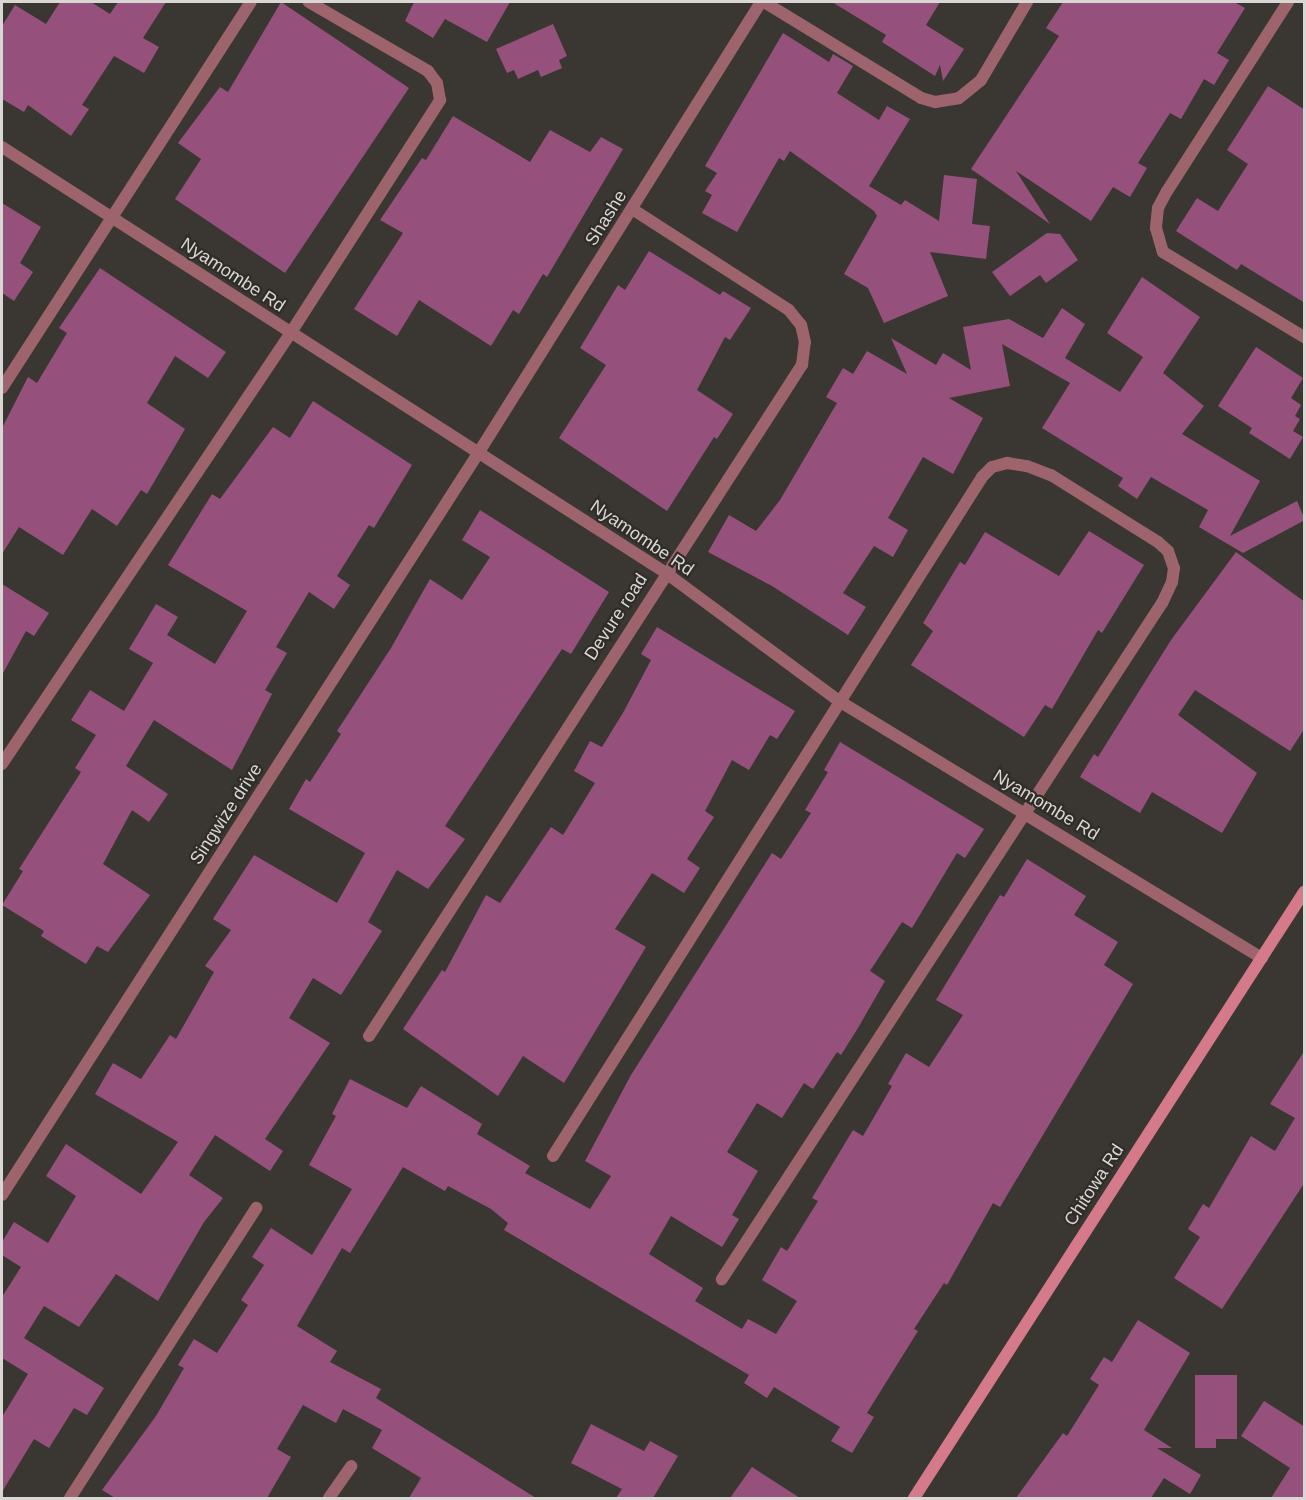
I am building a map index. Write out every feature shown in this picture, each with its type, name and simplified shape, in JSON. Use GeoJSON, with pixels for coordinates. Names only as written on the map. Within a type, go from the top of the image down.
{"type":"FeatureCollection","features":[{"type":"Feature","properties":{"kind":"street"},"geometry":{"type":"LineString","coordinates":[[2,388],[110,216],[251,2]]}},
{"type":"Feature","properties":{"kind":"street"},"geometry":{"type":"LineString","coordinates":[[2,764],[290,334],[440,100],[437,83],[428,71],[309,2]]}},
{"type":"Feature","properties":{"kind":"street"},"geometry":{"type":"LineString","coordinates":[[762,2],[921,98],[935,102],[959,98],[981,80],[1027,2]]}},
{"type":"Feature","properties":{"kind":"street","name":"Shashe"},"geometry":{"type":"LineString","coordinates":[[479,452],[762,2]]}},
{"type":"Feature","properties":{"kind":"street"},"geometry":{"type":"LineString","coordinates":[[1288,2],[1167,191],[1158,208],[1156,228],[1163,252],[1305,337]]}},
{"type":"Feature","properties":{"kind":"street","name":"Nyamombe Rd"},"geometry":{"type":"LineString","coordinates":[[2,147],[290,334],[479,452],[666,573],[839,701],[1262,957]]}},
{"type":"Feature","properties":{"kind":"street","name":"Devure road"},"geometry":{"type":"LineString","coordinates":[[369,1036],[802,365],[805,342],[801,325],[789,310],[632,209]]}},
{"type":"Feature","properties":{"kind":"street","name":"Singwize drive"},"geometry":{"type":"LineString","coordinates":[[2,1195],[479,452]]}},
{"type":"Feature","properties":{"kind":"street"},"geometry":{"type":"LineString","coordinates":[[553,1156],[982,477],[992,467],[1008,463],[1051,475],[1158,542],[1168,551],[1173,575],[1162,603],[1027,815],[722,1279]]}},
{"type":"Feature","properties":{"kind":"street","name":"Chitowa Rd"},"geometry":{"type":"LineString","coordinates":[[914,1498],[1305,892]]}},
{"type":"Feature","properties":{"kind":"street"},"geometry":{"type":"LineString","coordinates":[[70,1498],[256,1208]]}},
{"type":"Feature","properties":{"kind":"street"},"geometry":{"type":"LineString","coordinates":[[329,1498],[351,1466]]}},
{"type":"Feature","properties":{"kind":"building"},"geometry":{"type":"Polygon","coordinates":[[[60,2],[91,2],[110,14],[118,2],[166,2],[143,38],[159,47],[144,73],[114,56],[82,105],[89,109],[71,136],[28,105],[24,112],[2,99],[2,26],[15,5],[46,24],[60,2]]]}},
{"type":"Feature","properties":{"kind":"building"},"geometry":{"type":"Polygon","coordinates":[[[281,2],[409,88],[285,273],[175,199],[201,159],[178,143],[220,87],[228,92],[281,2]]]}},
{"type":"Feature","properties":{"kind":"building"},"geometry":{"type":"Polygon","coordinates":[[[414,2],[510,2],[487,42],[445,19],[433,38],[405,21],[414,2]]]}},
{"type":"Feature","properties":{"kind":"building"},"geometry":{"type":"Polygon","coordinates":[[[832,2],[940,2],[926,25],[964,49],[943,81],[940,65],[935,76],[882,42],[886,35],[832,2]]]}},
{"type":"Feature","properties":{"kind":"building"},"geometry":{"type":"Polygon","coordinates":[[[1063,2],[1234,2],[1245,8],[1217,53],[1229,60],[1214,85],[1204,79],[1181,119],[1170,113],[1138,163],[1147,168],[1130,197],[1113,187],[1091,221],[1016,171],[1050,224],[971,169],[1059,36],[1046,28],[1063,2]]]}},
{"type":"Feature","properties":{"kind":"building"},"geometry":{"type":"Polygon","coordinates":[[[553,24],[567,56],[559,60],[562,68],[541,77],[538,70],[518,79],[514,70],[507,73],[496,49],[553,24]]]}},
{"type":"Feature","properties":{"kind":"building"},"geometry":{"type":"Polygon","coordinates":[[[783,33],[829,62],[833,54],[853,66],[837,93],[879,120],[887,106],[910,119],[869,186],[901,205],[905,200],[939,221],[944,175],[977,179],[972,224],[990,226],[986,259],[930,252],[948,296],[884,323],[868,288],[844,274],[877,216],[874,211],[790,151],[784,161],[779,158],[737,232],[702,213],[712,195],[705,191],[717,173],[705,166],[783,33]]]}},
{"type":"Feature","properties":{"kind":"building"},"geometry":{"type":"Polygon","coordinates":[[[1268,86],[1305,110],[1305,303],[1241,264],[1237,270],[1176,231],[1197,198],[1218,211],[1248,164],[1227,150],[1268,86]]]}},
{"type":"Feature","properties":{"kind":"building"},"geometry":{"type":"Polygon","coordinates":[[[453,116],[530,162],[550,130],[590,152],[601,137],[623,149],[547,277],[543,274],[519,314],[513,310],[491,346],[419,300],[397,336],[354,309],[403,233],[380,220],[422,158],[426,160],[453,116]]]}},
{"type":"Feature","properties":{"kind":"building"},"geometry":{"type":"Polygon","coordinates":[[[2,203],[41,227],[20,263],[33,272],[14,301],[2,293],[2,203]]]}},
{"type":"Feature","properties":{"kind":"building"},"geometry":{"type":"Polygon","coordinates":[[[1047,233],[1060,234],[1078,260],[1046,283],[1040,275],[1010,296],[992,272],[1047,233]]]}},
{"type":"Feature","properties":{"kind":"building"},"geometry":{"type":"Polygon","coordinates":[[[649,251],[720,295],[723,291],[751,308],[730,340],[725,337],[697,390],[733,414],[717,439],[714,437],[667,511],[559,438],[606,365],[580,348],[618,285],[625,290],[649,251]]]}},
{"type":"Feature","properties":{"kind":"building"},"geometry":{"type":"Polygon","coordinates":[[[100,268],[226,352],[208,378],[175,356],[147,403],[185,429],[147,494],[141,490],[117,526],[92,509],[63,555],[19,527],[2,554],[2,428],[28,377],[37,383],[67,333],[59,328],[100,268]]]}},
{"type":"Feature","properties":{"kind":"building"},"geometry":{"type":"Polygon","coordinates":[[[1142,277],[1200,317],[1163,373],[1204,406],[1182,434],[1260,481],[1230,536],[1297,501],[1305,520],[1243,553],[1199,527],[1208,510],[1151,477],[1137,499],[1118,486],[1123,478],[1042,428],[1070,383],[1002,344],[1010,386],[949,398],[983,418],[953,474],[923,457],[888,518],[908,530],[893,557],[874,546],[843,593],[866,607],[848,635],[772,586],[708,552],[729,515],[756,531],[780,500],[837,403],[826,397],[843,368],[853,374],[867,351],[907,374],[891,338],[936,365],[943,353],[971,370],[963,327],[1009,319],[1043,338],[1062,308],[1085,324],[1065,358],[1120,392],[1143,357],[1107,333],[1142,277]]]}},
{"type":"Feature","properties":{"kind":"building"},"geometry":{"type":"Polygon","coordinates":[[[1256,347],[1303,378],[1291,398],[1301,405],[1295,416],[1300,419],[1293,431],[1303,437],[1290,459],[1249,433],[1252,428],[1218,406],[1256,347]]]}},
{"type":"Feature","properties":{"kind":"building"},"geometry":{"type":"Polygon","coordinates":[[[313,401],[412,465],[374,528],[369,525],[337,576],[350,585],[334,609],[309,592],[276,647],[287,653],[265,690],[272,694],[232,770],[154,720],[126,766],[168,794],[149,822],[132,810],[103,864],[150,895],[108,952],[97,946],[86,964],[41,936],[44,931],[2,905],[23,871],[19,869],[81,772],[75,768],[96,735],[71,720],[90,690],[124,711],[153,663],[129,649],[156,604],[178,617],[167,635],[215,664],[247,611],[168,565],[212,494],[220,499],[273,427],[290,438],[313,401]]]}},
{"type":"Feature","properties":{"kind":"building"},"geometry":{"type":"Polygon","coordinates":[[[480,510],[609,592],[571,654],[562,649],[445,826],[465,839],[428,889],[397,870],[368,922],[382,931],[341,995],[313,978],[289,1018],[330,1043],[265,1139],[283,1151],[270,1171],[215,1135],[189,1175],[223,1198],[204,1222],[158,1301],[116,1274],[79,1327],[44,1306],[24,1338],[104,1388],[87,1415],[74,1408],[49,1448],[34,1439],[2,1492],[2,1417],[28,1374],[2,1358],[2,1297],[21,1267],[2,1255],[2,1242],[14,1222],[48,1243],[76,1196],[46,1176],[66,1144],[141,1194],[178,1142],[95,1094],[113,1063],[141,1079],[170,1035],[176,1039],[214,972],[205,966],[231,930],[213,919],[254,855],[337,903],[365,853],[289,809],[306,779],[310,782],[341,734],[337,731],[391,648],[430,579],[462,600],[490,557],[462,540],[480,510]]]}},
{"type":"Feature","properties":{"kind":"building"},"geometry":{"type":"Polygon","coordinates":[[[1089,531],[1144,565],[1102,633],[1098,630],[1052,709],[1045,705],[1024,737],[911,665],[933,631],[923,623],[960,562],[965,565],[985,532],[1059,576],[1089,531]]]}},
{"type":"Feature","properties":{"kind":"building"},"geometry":{"type":"Polygon","coordinates":[[[1236,552],[1305,602],[1305,728],[1290,751],[1195,690],[1178,715],[1257,773],[1222,833],[1152,792],[1140,813],[1080,777],[1094,754],[1098,757],[1171,640],[1236,552]]]}},
{"type":"Feature","properties":{"kind":"building"},"geometry":{"type":"Polygon","coordinates":[[[2,584],[49,613],[34,636],[26,631],[2,675],[2,584]]]}},
{"type":"Feature","properties":{"kind":"building"},"geometry":{"type":"Polygon","coordinates":[[[657,627],[795,711],[777,739],[770,735],[749,770],[732,760],[705,811],[714,817],[687,859],[700,868],[684,893],[652,873],[615,929],[646,947],[564,1083],[523,1056],[498,1096],[403,1029],[442,970],[445,972],[486,895],[500,903],[551,827],[563,835],[595,783],[574,771],[590,741],[602,747],[624,711],[651,660],[641,654],[657,627]]]}},
{"type":"Feature","properties":{"kind":"building"},"geometry":{"type":"Polygon","coordinates":[[[840,742],[984,829],[965,858],[957,853],[912,928],[902,922],[870,971],[885,981],[841,1055],[837,1052],[813,1089],[804,1083],[782,1118],[757,1103],[727,1152],[758,1171],[732,1215],[739,1219],[722,1247],[671,1216],[649,1254],[703,1288],[695,1301],[742,1329],[748,1319],[776,1334],[797,1301],[762,1280],[781,1247],[787,1251],[818,1201],[812,1198],[853,1130],[863,1136],[892,1086],[888,1084],[906,1053],[929,1067],[963,1015],[936,1000],[1000,895],[1004,897],[1027,859],[1086,896],[1074,915],[1118,942],[1104,965],[1133,984],[1000,1207],[993,1203],[947,1285],[944,1283],[914,1329],[918,1331],[867,1413],[874,1417],[852,1453],[831,1441],[840,1427],[774,1387],[767,1398],[744,1383],[749,1375],[504,1230],[508,1223],[491,1209],[448,1186],[445,1191],[403,1167],[350,1253],[342,1248],[297,1326],[337,1351],[330,1362],[381,1389],[376,1398],[536,1498],[409,1498],[421,1478],[372,1448],[382,1430],[343,1409],[336,1423],[303,1405],[277,1449],[291,1457],[267,1498],[115,1498],[102,1490],[156,1416],[184,1368],[178,1365],[194,1339],[217,1353],[248,1305],[241,1300],[264,1265],[252,1257],[271,1228],[312,1255],[352,1189],[309,1165],[336,1116],[332,1114],[350,1079],[407,1108],[421,1086],[482,1124],[477,1134],[530,1166],[525,1173],[590,1209],[611,1176],[585,1161],[631,1075],[772,853],[781,859],[811,813],[805,810],[828,772],[824,770],[840,742]]]}},
{"type":"Feature","properties":{"kind":"building"},"geometry":{"type":"Polygon","coordinates":[[[1305,1050],[1305,1182],[1222,1309],[1174,1278],[1200,1237],[1188,1229],[1203,1204],[1209,1208],[1251,1136],[1275,1151],[1295,1118],[1270,1104],[1305,1050]]]}},
{"type":"Feature","properties":{"kind":"building"},"geometry":{"type":"Polygon","coordinates":[[[1138,1320],[1190,1353],[1144,1430],[1172,1448],[1157,1448],[1201,1475],[1190,1494],[1164,1478],[1151,1498],[1016,1498],[1063,1433],[1067,1436],[1099,1385],[1090,1379],[1104,1357],[1112,1362],[1138,1320]]]}},
{"type":"Feature","properties":{"kind":"building"},"geometry":{"type":"Polygon","coordinates":[[[1195,1375],[1237,1375],[1237,1439],[1216,1439],[1216,1448],[1195,1448],[1195,1375]]]}},
{"type":"Feature","properties":{"kind":"building"},"geometry":{"type":"Polygon","coordinates":[[[1264,1401],[1305,1427],[1305,1498],[1271,1498],[1290,1468],[1241,1436],[1264,1401]]]}},
{"type":"Feature","properties":{"kind":"building"},"geometry":{"type":"Polygon","coordinates":[[[591,1424],[644,1451],[650,1441],[678,1456],[653,1498],[616,1498],[622,1489],[571,1463],[591,1424]]]}},
{"type":"Feature","properties":{"kind":"building"},"geometry":{"type":"Polygon","coordinates":[[[752,1467],[800,1498],[730,1498],[752,1467]]]}}]}
